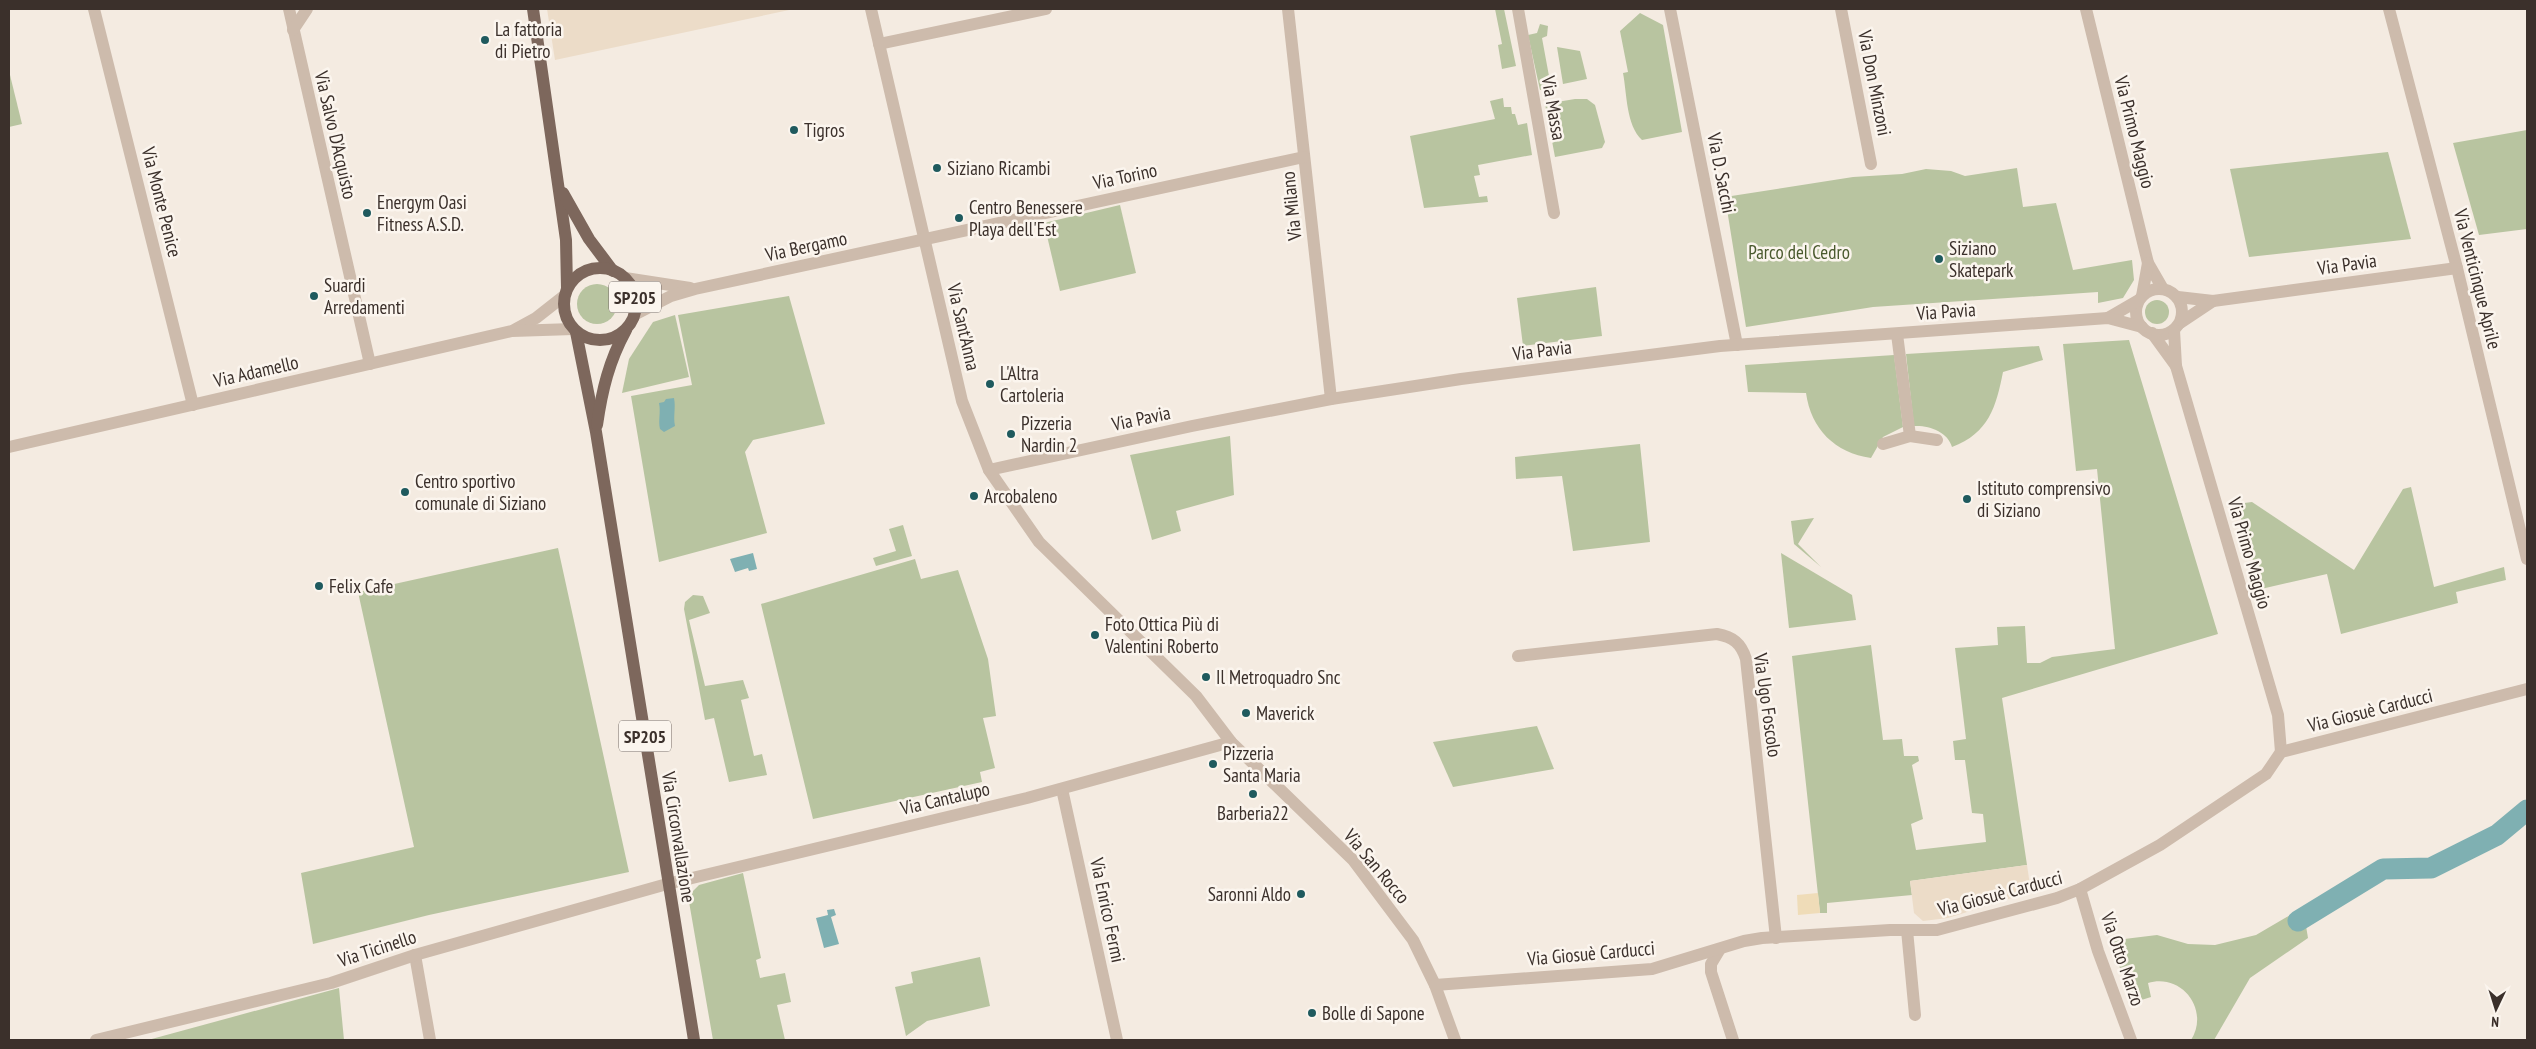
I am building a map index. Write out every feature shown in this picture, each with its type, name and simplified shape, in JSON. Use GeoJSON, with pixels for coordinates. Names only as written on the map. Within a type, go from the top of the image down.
{"type":"FeatureCollection","features":[{"type":"Feature","properties":{"kind":"main road","name":"SP205"},"geometry":{"type":"LineString","coordinates":[[533,9],[566,240],[565,314],[574,330],[596,432]]}},
{"type":"Feature","properties":{"kind":"main road","name":"SP205"},"geometry":{"type":"LineString","coordinates":[[558,184],[589,239],[613,270],[625,278],[635,296],[634,315],[613,355],[604,383],[596,432]]}},
{"type":"Feature","properties":{"kind":"main road","name":"SP205"},"geometry":{"type":"LineString","coordinates":[[565,292],[581,273],[592,269],[613,270]]}},
{"type":"Feature","properties":{"kind":"main road","name":"SP205"},"geometry":{"type":"LineString","coordinates":[[574,330],[588,338],[602,340],[615,337],[626,329]]}},
{"type":"Feature","properties":{"kind":"main road","name":"Via Circonvallazione"},"geometry":{"type":"LineString","coordinates":[[596,432],[641,706],[667,884],[694,1040]]}},
{"type":"Feature","properties":{"kind":"street","name":"Via Monte Penice"},"geometry":{"type":"LineString","coordinates":[[94,9],[193,405]]}},
{"type":"Feature","properties":{"kind":"street","name":"Via Salvo D'Acquisto"},"geometry":{"type":"LineString","coordinates":[[289,9],[370,364]]}},
{"type":"Feature","properties":{"kind":"street"},"geometry":{"type":"LineString","coordinates":[[293,30],[307,9]]}},
{"type":"Feature","properties":{"kind":"street","name":"Via Sant'Anna"},"geometry":{"type":"LineString","coordinates":[[872,9],[962,401],[988,470],[1039,542],[1196,696],[1231,742]]}},
{"type":"Feature","properties":{"kind":"street"},"geometry":{"type":"LineString","coordinates":[[879,44],[1046,9]]}},
{"type":"Feature","properties":{"kind":"street","name":"Via Milano"},"geometry":{"type":"LineString","coordinates":[[1291,9],[1304,157],[1331,399]]}},
{"type":"Feature","properties":{"kind":"street","name":"Via Massa"},"geometry":{"type":"LineString","coordinates":[[1518,9],[1554,213]]}},
{"type":"Feature","properties":{"kind":"street","name":"Via D. Sacchi"},"geometry":{"type":"LineString","coordinates":[[1670,9],[1737,345]]}},
{"type":"Feature","properties":{"kind":"street","name":"Via Don Minzoni"},"geometry":{"type":"LineString","coordinates":[[1841,9],[1871,164]]}},
{"type":"Feature","properties":{"kind":"street","name":"Via Primo Maggio"},"geometry":{"type":"LineString","coordinates":[[2086,9],[2148,263],[2163,288],[2178,297],[2182,314],[2177,326],[2176,366],[2278,715],[2281,752]]}},
{"type":"Feature","properties":{"kind":"street","name":"Via Venticinque Aprile"},"geometry":{"type":"LineString","coordinates":[[2389,9],[2457,268],[2527,559]]}},
{"type":"Feature","properties":{"kind":"street","name":"Via Torino"},"geometry":{"type":"LineString","coordinates":[[925,238],[1304,157]]}},
{"type":"Feature","properties":{"kind":"street","name":"Via Bergamo"},"geometry":{"type":"LineString","coordinates":[[634,315],[671,296],[695,289],[925,238]]}},
{"type":"Feature","properties":{"kind":"street","name":"Via Primo Maggio"},"geometry":{"type":"LineString","coordinates":[[2148,263],[2141,298],[2136,309],[2137,318],[2176,366]]}},
{"type":"Feature","properties":{"kind":"street","name":"Via Pavia"},"geometry":{"type":"LineString","coordinates":[[2178,297],[2213,302],[2457,268]]}},
{"type":"Feature","properties":{"kind":"street","name":"Via Bergamo"},"geometry":{"type":"LineString","coordinates":[[625,278],[695,289]]}},
{"type":"Feature","properties":{"kind":"street"},"geometry":{"type":"LineString","coordinates":[[2141,298],[2154,289],[2163,288]]}},
{"type":"Feature","properties":{"kind":"street"},"geometry":{"type":"LineString","coordinates":[[512,331],[536,318],[565,292]]}},
{"type":"Feature","properties":{"kind":"street","name":"Via Pavia"},"geometry":{"type":"LineString","coordinates":[[2108,318],[2141,298]]}},
{"type":"Feature","properties":{"kind":"street","name":"Via Pavia"},"geometry":{"type":"LineString","coordinates":[[2177,326],[2213,302]]}},
{"type":"Feature","properties":{"kind":"street","name":"Via Pavia"},"geometry":{"type":"LineString","coordinates":[[988,470],[1192,426],[1331,399],[1461,379],[1737,345],[2108,318],[2147,330]]}},
{"type":"Feature","properties":{"kind":"street"},"geometry":{"type":"LineString","coordinates":[[2147,330],[2159,335],[2177,326]]}},
{"type":"Feature","properties":{"kind":"street"},"geometry":{"type":"LineString","coordinates":[[512,331],[574,330]]}},
{"type":"Feature","properties":{"kind":"street","name":"Via Adamello"},"geometry":{"type":"LineString","coordinates":[[9,447],[512,331]]}},
{"type":"Feature","properties":{"kind":"street"},"geometry":{"type":"LineString","coordinates":[[1897,334],[1910,436]]}},
{"type":"Feature","properties":{"kind":"street"},"geometry":{"type":"LineString","coordinates":[[1883,444],[1910,436],[1937,440]]}},
{"type":"Feature","properties":{"kind":"street","name":"Via Ugo Foscolo"},"geometry":{"type":"LineString","coordinates":[[1518,656],[1717,634],[1731,637],[1738,642],[1746,659],[1776,938]]}},
{"type":"Feature","properties":{"kind":"street","name":"Via Giosuè Carducci"},"geometry":{"type":"LineString","coordinates":[[1435,984],[1652,969],[1744,941],[1907,930],[1937,930],[2057,898],[2080,889],[2160,845],[2266,774],[2281,752],[2527,688]]}},
{"type":"Feature","properties":{"kind":"street","name":"Via Cantalupo"},"geometry":{"type":"LineString","coordinates":[[667,884],[1062,789],[1231,742]]}},
{"type":"Feature","properties":{"kind":"street","name":"Via San Rocco"},"geometry":{"type":"LineString","coordinates":[[1231,742],[1353,860],[1413,940],[1435,984],[1455,1040]]}},
{"type":"Feature","properties":{"kind":"street","name":"Via Enrico Fermi"},"geometry":{"type":"LineString","coordinates":[[1062,789],[1118,1040]]}},
{"type":"Feature","properties":{"kind":"street","name":"Via Ticinello"},"geometry":{"type":"LineString","coordinates":[[96,1040],[331,983],[415,955],[667,884]]}},
{"type":"Feature","properties":{"kind":"street","name":"Via Otto Marzo"},"geometry":{"type":"LineString","coordinates":[[2080,889],[2098,951],[2131,1040]]}},
{"type":"Feature","properties":{"kind":"street"},"geometry":{"type":"LineString","coordinates":[[1907,930],[1915,1015]]}},
{"type":"Feature","properties":{"kind":"street"},"geometry":{"type":"LineString","coordinates":[[1720,949],[1712,964],[1711,972],[1733,1040]]}},
{"type":"Feature","properties":{"kind":"street"},"geometry":{"type":"LineString","coordinates":[[415,955],[430,1040]]}},
{"type":"Feature","properties":{"kind":"green space"},"geometry":{"type":"Polygon","coordinates":[[[1495,9],[1504,9],[1516,66],[1502,69],[1498,45],[1502,44],[1495,9]]]}},
{"type":"Feature","properties":{"kind":"green space"},"geometry":{"type":"Polygon","coordinates":[[[1640,13],[1663,25],[1682,132],[1642,140],[1633,126],[1628,109],[1623,73],[1628,72],[1620,31],[1640,13]]]}},
{"type":"Feature","properties":{"kind":"green space"},"geometry":{"type":"Polygon","coordinates":[[[1540,24],[1548,26],[1547,36],[1542,38],[1551,87],[1540,90],[1528,35],[1537,33],[1540,24]]]}},
{"type":"Feature","properties":{"kind":"green space"},"geometry":{"type":"Polygon","coordinates":[[[1557,47],[1580,51],[1587,79],[1563,84],[1557,47]]]}},
{"type":"Feature","properties":{"kind":"green space"},"geometry":{"type":"Polygon","coordinates":[[[9,71],[22,124],[9,127],[9,71]]]}},
{"type":"Feature","properties":{"kind":"green space"},"geometry":{"type":"Polygon","coordinates":[[[1503,98],[1504,107],[1511,107],[1512,114],[1515,114],[1518,125],[1527,123],[1532,155],[1478,165],[1480,175],[1474,176],[1479,197],[1487,196],[1488,202],[1424,208],[1410,136],[1495,119],[1490,101],[1503,98]]]}},
{"type":"Feature","properties":{"kind":"green space"},"geometry":{"type":"Polygon","coordinates":[[[1587,99],[1595,105],[1605,142],[1602,148],[1555,157],[1545,104],[1587,99]]]}},
{"type":"Feature","properties":{"kind":"green space"},"geometry":{"type":"Polygon","coordinates":[[[2527,130],[2527,229],[2479,235],[2453,143],[2527,130]]]}},
{"type":"Feature","properties":{"kind":"green space"},"geometry":{"type":"Polygon","coordinates":[[[2388,152],[2411,239],[2249,257],[2230,169],[2388,152]]]}},
{"type":"Feature","properties":{"kind":"green space","name":"Parco del Cedro"},"geometry":{"type":"Polygon","coordinates":[[[2017,168],[2023,207],[2056,203],[2073,270],[2132,260],[2134,280],[2123,298],[2098,303],[2098,292],[1873,307],[1746,327],[1725,197],[1853,177],[1902,174],[1926,169],[1951,171],[1965,176],[2017,168]]]}},
{"type":"Feature","properties":{"kind":"green space"},"geometry":{"type":"Polygon","coordinates":[[[1120,205],[1136,273],[1060,291],[1044,223],[1120,205]]]}},
{"type":"Feature","properties":{"kind":"green space"},"geometry":{"type":"Polygon","coordinates":[[[601,284],[608,287],[614,293],[617,304],[616,312],[608,321],[601,324],[593,324],[586,321],[578,312],[577,300],[580,293],[589,285],[601,284]]]}},
{"type":"Feature","properties":{"kind":"green space"},"geometry":{"type":"Polygon","coordinates":[[[1596,287],[1602,336],[1523,346],[1517,298],[1596,287]]]}},
{"type":"Feature","properties":{"kind":"green space"},"geometry":{"type":"Polygon","coordinates":[[[789,296],[825,424],[753,440],[745,452],[767,533],[659,562],[631,396],[692,385],[678,315],[789,296]]]}},
{"type":"Feature","properties":{"kind":"green space"},"geometry":{"type":"Polygon","coordinates":[[[2157,300],[2166,303],[2169,312],[2166,321],[2157,324],[2148,321],[2145,312],[2148,303],[2157,300]]]}},
{"type":"Feature","properties":{"kind":"green space"},"geometry":{"type":"Polygon","coordinates":[[[675,315],[689,377],[622,393],[629,359],[653,322],[675,315]]]}},
{"type":"Feature","properties":{"kind":"green space"},"geometry":{"type":"Polygon","coordinates":[[[2129,340],[2218,634],[2002,698],[2027,865],[1910,881],[1912,895],[1827,903],[1827,913],[1820,913],[1792,656],[1871,645],[1883,740],[1902,739],[1904,756],[1918,756],[1919,761],[1912,765],[1923,819],[1911,824],[1916,850],[1986,842],[1983,814],[1972,813],[1965,760],[1955,760],[1953,741],[1966,739],[1955,648],[1998,645],[1997,627],[2025,626],[2027,663],[2040,663],[2052,657],[2115,649],[2097,469],[2076,471],[2063,344],[2129,340]]]}},
{"type":"Feature","properties":{"kind":"green space"},"geometry":{"type":"Polygon","coordinates":[[[2039,346],[2043,360],[2003,372],[1994,407],[1989,417],[1975,434],[1965,441],[1952,447],[1946,437],[1932,428],[1914,426],[1906,354],[2039,346]]]}},
{"type":"Feature","properties":{"kind":"green space"},"geometry":{"type":"Polygon","coordinates":[[[1894,355],[1903,427],[1883,437],[1871,458],[1846,451],[1827,437],[1813,418],[1806,393],[1748,392],[1745,365],[1894,355]]]}},
{"type":"Feature","properties":{"kind":"green space"},"geometry":{"type":"Polygon","coordinates":[[[1230,436],[1234,495],[1176,511],[1181,531],[1152,540],[1130,455],[1230,436]]]}},
{"type":"Feature","properties":{"kind":"green space"},"geometry":{"type":"Polygon","coordinates":[[[1640,444],[1650,542],[1573,551],[1562,476],[1516,479],[1515,457],[1640,444]]]}},
{"type":"Feature","properties":{"kind":"green space"},"geometry":{"type":"Polygon","coordinates":[[[2411,487],[2434,587],[2504,567],[2506,580],[2456,592],[2458,603],[2341,634],[2327,574],[2261,589],[2237,504],[2252,502],[2354,570],[2403,489],[2411,487]]]}},
{"type":"Feature","properties":{"kind":"green space"},"geometry":{"type":"Polygon","coordinates":[[[1814,518],[1798,544],[1821,567],[1794,544],[1791,521],[1814,518]]]}},
{"type":"Feature","properties":{"kind":"green space"},"geometry":{"type":"Polygon","coordinates":[[[903,525],[912,556],[876,566],[873,558],[896,551],[889,529],[903,525]]]}},
{"type":"Feature","properties":{"kind":"green space"},"geometry":{"type":"Polygon","coordinates":[[[558,548],[629,872],[429,915],[313,944],[301,873],[414,847],[358,592],[558,548]]]}},
{"type":"Feature","properties":{"kind":"green space"},"geometry":{"type":"Polygon","coordinates":[[[1781,553],[1852,595],[1856,620],[1789,628],[1781,553]]]}},
{"type":"Feature","properties":{"kind":"green space"},"geometry":{"type":"Polygon","coordinates":[[[915,559],[921,579],[958,570],[988,659],[996,716],[983,718],[995,768],[980,772],[982,782],[813,819],[761,604],[915,559]]]}},
{"type":"Feature","properties":{"kind":"green space"},"geometry":{"type":"Polygon","coordinates":[[[693,595],[703,596],[710,613],[689,620],[705,686],[743,680],[749,698],[741,700],[754,756],[762,754],[767,775],[729,782],[714,718],[705,720],[684,609],[685,602],[693,595]]]}},
{"type":"Feature","properties":{"kind":"green space"},"geometry":{"type":"Polygon","coordinates":[[[1537,726],[1554,769],[1453,787],[1433,742],[1537,726]]]}},
{"type":"Feature","properties":{"kind":"green space"},"geometry":{"type":"Polygon","coordinates":[[[743,873],[761,958],[756,960],[760,978],[785,973],[791,1002],[777,1005],[785,1040],[713,1040],[688,896],[699,885],[743,873]]]}},
{"type":"Feature","properties":{"kind":"green space"},"geometry":{"type":"Polygon","coordinates":[[[2292,914],[2306,926],[2308,938],[2250,978],[2214,1040],[2191,1040],[2196,1029],[2197,1017],[2195,1006],[2182,989],[2172,983],[2160,981],[2148,983],[2151,997],[2135,1002],[2108,941],[2157,935],[2188,944],[2215,945],[2256,935],[2292,914]]]}},
{"type":"Feature","properties":{"kind":"green space"},"geometry":{"type":"Polygon","coordinates":[[[980,957],[990,1006],[927,1021],[906,1036],[895,987],[913,983],[911,972],[980,957]]]}},
{"type":"Feature","properties":{"kind":"green space"},"geometry":{"type":"Polygon","coordinates":[[[339,988],[344,1040],[148,1040],[339,988]]]}},
{"type":"Feature","properties":{"kind":"sand"},"geometry":{"type":"Polygon","coordinates":[[[1818,893],[1820,913],[1798,915],[1797,895],[1818,893]]]}},
{"type":"Feature","properties":{"kind":"shaded area"},"geometry":{"type":"Polygon","coordinates":[[[547,9],[794,9],[555,60],[547,9]]]}},
{"type":"Feature","properties":{"kind":"shaded area"},"geometry":{"type":"Polygon","coordinates":[[[2027,865],[2031,892],[1948,918],[1923,921],[1914,913],[1910,881],[2027,865]]]}},
{"type":"Feature","properties":{"kind":"water"},"geometry":{"type":"Polygon","coordinates":[[[674,398],[675,426],[664,432],[660,429],[659,403],[664,402],[666,399],[674,398]]]}},
{"type":"Feature","properties":{"kind":"water"},"geometry":{"type":"Polygon","coordinates":[[[753,553],[757,569],[749,571],[748,568],[735,572],[730,559],[753,553]]]}},
{"type":"Feature","properties":{"kind":"water"},"geometry":{"type":"Polygon","coordinates":[[[834,909],[836,915],[831,917],[839,944],[824,948],[816,918],[828,915],[827,910],[834,909]]]}},
{"type":"Feature","properties":{"kind":"waterway"},"geometry":{"type":"LineString","coordinates":[[2298,921],[2383,869],[2431,868],[2497,835],[2527,810]]}},
{"type":"Feature","properties":{"kind":"place","name":"La fattoria di Pietro"},"geometry":{"type":"Point","coordinates":[485,40]}},
{"type":"Feature","properties":{"kind":"place","name":"Tigros"},"geometry":{"type":"Point","coordinates":[794,130]}},
{"type":"Feature","properties":{"kind":"place","name":"Siziano Ricambi"},"geometry":{"type":"Point","coordinates":[937,168]}},
{"type":"Feature","properties":{"kind":"place","name":"Energym Oasi Fitness A.S.D."},"geometry":{"type":"Point","coordinates":[367,213]}},
{"type":"Feature","properties":{"kind":"place","name":"Centro Benessere Playa dell'Est"},"geometry":{"type":"Point","coordinates":[959,218]}},
{"type":"Feature","properties":{"kind":"place","name":"Siziano Skatepark"},"geometry":{"type":"Point","coordinates":[1939,259]}},
{"type":"Feature","properties":{"kind":"place","name":"Suardi Arredamenti"},"geometry":{"type":"Point","coordinates":[314,296]}},
{"type":"Feature","properties":{"kind":"place","name":"L'Altra Cartoleria"},"geometry":{"type":"Point","coordinates":[990,384]}},
{"type":"Feature","properties":{"kind":"place","name":"Pizzeria Nardin 2"},"geometry":{"type":"Point","coordinates":[1011,434]}},
{"type":"Feature","properties":{"kind":"place","name":"Centro sportivo comunale di Siziano"},"geometry":{"type":"Point","coordinates":[405,492]}},
{"type":"Feature","properties":{"kind":"place","name":"Arcobaleno"},"geometry":{"type":"Point","coordinates":[974,496]}},
{"type":"Feature","properties":{"kind":"place","name":"Istituto comprensivo di Siziano"},"geometry":{"type":"Point","coordinates":[1967,499]}},
{"type":"Feature","properties":{"kind":"place","name":"Felix Cafe"},"geometry":{"type":"Point","coordinates":[319,586]}},
{"type":"Feature","properties":{"kind":"place","name":"Foto Ottica Più di Valentini Roberto"},"geometry":{"type":"Point","coordinates":[1095,635]}},
{"type":"Feature","properties":{"kind":"place","name":"Il Metroquadro Snc"},"geometry":{"type":"Point","coordinates":[1206,677]}},
{"type":"Feature","properties":{"kind":"place","name":"Maverick"},"geometry":{"type":"Point","coordinates":[1246,713]}},
{"type":"Feature","properties":{"kind":"place","name":"Pizzeria Santa Maria"},"geometry":{"type":"Point","coordinates":[1213,764]}},
{"type":"Feature","properties":{"kind":"place","name":"Barberia22"},"geometry":{"type":"Point","coordinates":[1253,794]}},
{"type":"Feature","properties":{"kind":"place","name":"Saronni Aldo"},"geometry":{"type":"Point","coordinates":[1301,894]}},
{"type":"Feature","properties":{"kind":"place","name":"Bolle di Sapone"},"geometry":{"type":"Point","coordinates":[1312,1013]}}]}
